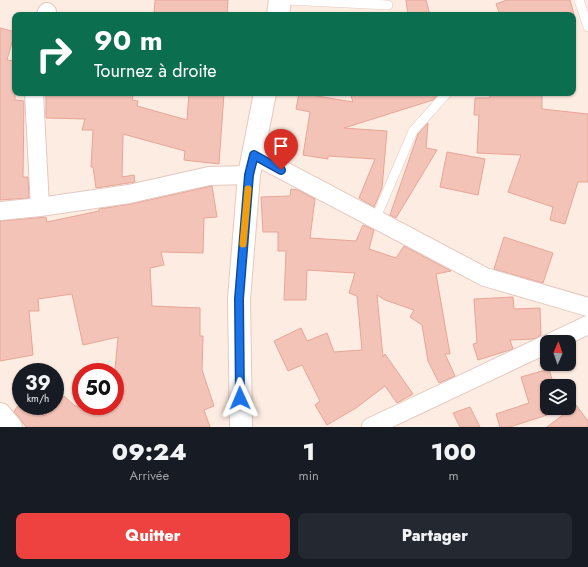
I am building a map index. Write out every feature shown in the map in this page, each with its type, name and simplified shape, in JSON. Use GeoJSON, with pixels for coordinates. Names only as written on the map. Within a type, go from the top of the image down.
{"type":"FeatureCollection","features":[{"type":"Feature","properties":{"kind":"main road"},"geometry":{"type":"LineString","coordinates":[[278,12],[280,0]]}},
{"type":"Feature","properties":{"kind":"main road"},"geometry":{"type":"LineString","coordinates":[[241,427],[239,299],[252,165],[264,96]]}},
{"type":"Feature","properties":{"kind":"main road"},"geometry":{"type":"LineString","coordinates":[[0,414],[11,427]]}},
{"type":"Feature","properties":{"kind":"street"},"geometry":{"type":"LineString","coordinates":[[34,96],[40,207]]}},
{"type":"Feature","properties":{"kind":"street"},"geometry":{"type":"LineString","coordinates":[[0,211],[40,207],[129,194],[252,165],[375,220],[485,277],[588,308]]}},
{"type":"Feature","properties":{"kind":"street"},"geometry":{"type":"LineString","coordinates":[[567,335],[588,325]]}},
{"type":"Feature","properties":{"kind":"street"},"geometry":{"type":"LineString","coordinates":[[371,427],[540,347]]}},
{"type":"Feature","properties":{"kind":"lane"},"geometry":{"type":"LineString","coordinates":[[288,0],[388,5]]}},
{"type":"Feature","properties":{"kind":"lane"},"geometry":{"type":"LineString","coordinates":[[579,0],[588,27]]}},
{"type":"Feature","properties":{"kind":"lane"},"geometry":{"type":"LineString","coordinates":[[375,220],[413,131],[444,96]]}},
{"type":"Feature","properties":{"kind":"building"},"geometry":{"type":"Polygon","coordinates":[[[155,0],[228,0],[227,12],[154,12],[155,0]]]}},
{"type":"Feature","properties":{"kind":"building"},"geometry":{"type":"Polygon","coordinates":[[[406,0],[426,0],[429,12],[408,12],[406,0]]]}},
{"type":"Feature","properties":{"kind":"building"},"geometry":{"type":"Polygon","coordinates":[[[507,0],[570,0],[573,12],[499,12],[496,4],[507,0]]]}},
{"type":"Feature","properties":{"kind":"building"},"geometry":{"type":"Polygon","coordinates":[[[0,28],[12,31],[12,42],[7,60],[12,61],[12,96],[15,96],[15,100],[24,101],[23,177],[28,177],[29,198],[0,200],[0,28]]]}},
{"type":"Feature","properties":{"kind":"building"},"geometry":{"type":"Polygon","coordinates":[[[46,96],[133,96],[132,100],[138,101],[137,106],[187,120],[189,96],[224,96],[219,164],[184,160],[185,151],[123,134],[122,177],[134,175],[135,182],[96,188],[93,167],[91,167],[93,130],[82,130],[85,119],[46,118],[46,96]]]}},
{"type":"Feature","properties":{"kind":"building"},"geometry":{"type":"Polygon","coordinates":[[[298,96],[317,96],[353,102],[351,96],[436,96],[433,100],[344,128],[387,131],[382,188],[374,207],[359,198],[375,159],[328,156],[328,159],[303,155],[310,112],[296,109],[298,96]]]}},
{"type":"Feature","properties":{"kind":"building"},"geometry":{"type":"Polygon","coordinates":[[[490,96],[542,96],[542,109],[588,114],[588,182],[578,182],[565,224],[550,220],[553,207],[508,192],[521,155],[477,153],[479,115],[474,115],[475,98],[490,98],[490,96]]]}},
{"type":"Feature","properties":{"kind":"building"},"geometry":{"type":"Polygon","coordinates":[[[428,123],[426,148],[437,150],[396,218],[390,215],[418,134],[428,123]]]}},
{"type":"Feature","properties":{"kind":"building"},"geometry":{"type":"Polygon","coordinates":[[[447,152],[485,159],[478,195],[440,187],[447,152]]]}},
{"type":"Feature","properties":{"kind":"building"},"geometry":{"type":"Polygon","coordinates":[[[212,186],[217,217],[204,218],[203,253],[161,252],[164,265],[150,268],[152,306],[200,308],[200,336],[203,336],[202,370],[214,406],[204,410],[210,427],[26,427],[17,415],[64,415],[64,396],[72,403],[72,415],[124,415],[124,363],[116,363],[118,337],[83,345],[72,294],[38,299],[39,311],[29,311],[33,355],[0,361],[0,221],[46,217],[47,222],[99,211],[99,209],[131,204],[212,186]]]}},
{"type":"Feature","properties":{"kind":"building"},"geometry":{"type":"Polygon","coordinates":[[[291,189],[298,190],[315,199],[310,238],[356,241],[363,225],[374,230],[369,249],[396,258],[404,246],[451,271],[436,274],[450,354],[445,354],[455,376],[439,383],[428,361],[422,325],[410,317],[414,310],[385,300],[377,295],[383,357],[385,354],[413,394],[397,403],[385,386],[356,408],[327,425],[315,405],[320,401],[302,365],[288,371],[274,341],[301,328],[307,341],[327,333],[334,352],[362,350],[357,296],[349,293],[355,273],[307,270],[306,300],[284,300],[286,251],[278,251],[278,232],[263,232],[261,197],[290,196],[291,189]]]}},
{"type":"Feature","properties":{"kind":"building"},"geometry":{"type":"Polygon","coordinates":[[[504,237],[553,253],[543,283],[494,269],[504,237]]]}},
{"type":"Feature","properties":{"kind":"building"},"geometry":{"type":"Polygon","coordinates":[[[513,297],[514,309],[540,308],[541,335],[534,339],[510,340],[513,349],[478,360],[473,344],[477,343],[474,299],[513,297]]]}},
{"type":"Feature","properties":{"kind":"building"},"geometry":{"type":"Polygon","coordinates":[[[542,371],[550,371],[552,379],[540,379],[540,415],[547,415],[510,427],[500,427],[496,414],[529,403],[521,377],[542,371]]]}},
{"type":"Feature","properties":{"kind":"building"},"geometry":{"type":"Polygon","coordinates":[[[576,405],[588,421],[588,427],[547,427],[563,415],[576,415],[576,405]]]}},
{"type":"Feature","properties":{"kind":"building"},"geometry":{"type":"Polygon","coordinates":[[[470,407],[480,427],[460,427],[453,413],[470,407]]]}},
{"type":"Feature","properties":{"kind":"slow traffic"},"geometry":{"type":"LineString","coordinates":[[243,244],[248,189]]}},
{"type":"Feature","properties":{"kind":"route"},"geometry":{"type":"LineString","coordinates":[[240,398],[239,299],[249,175],[254,155],[281,170]]}}]}
